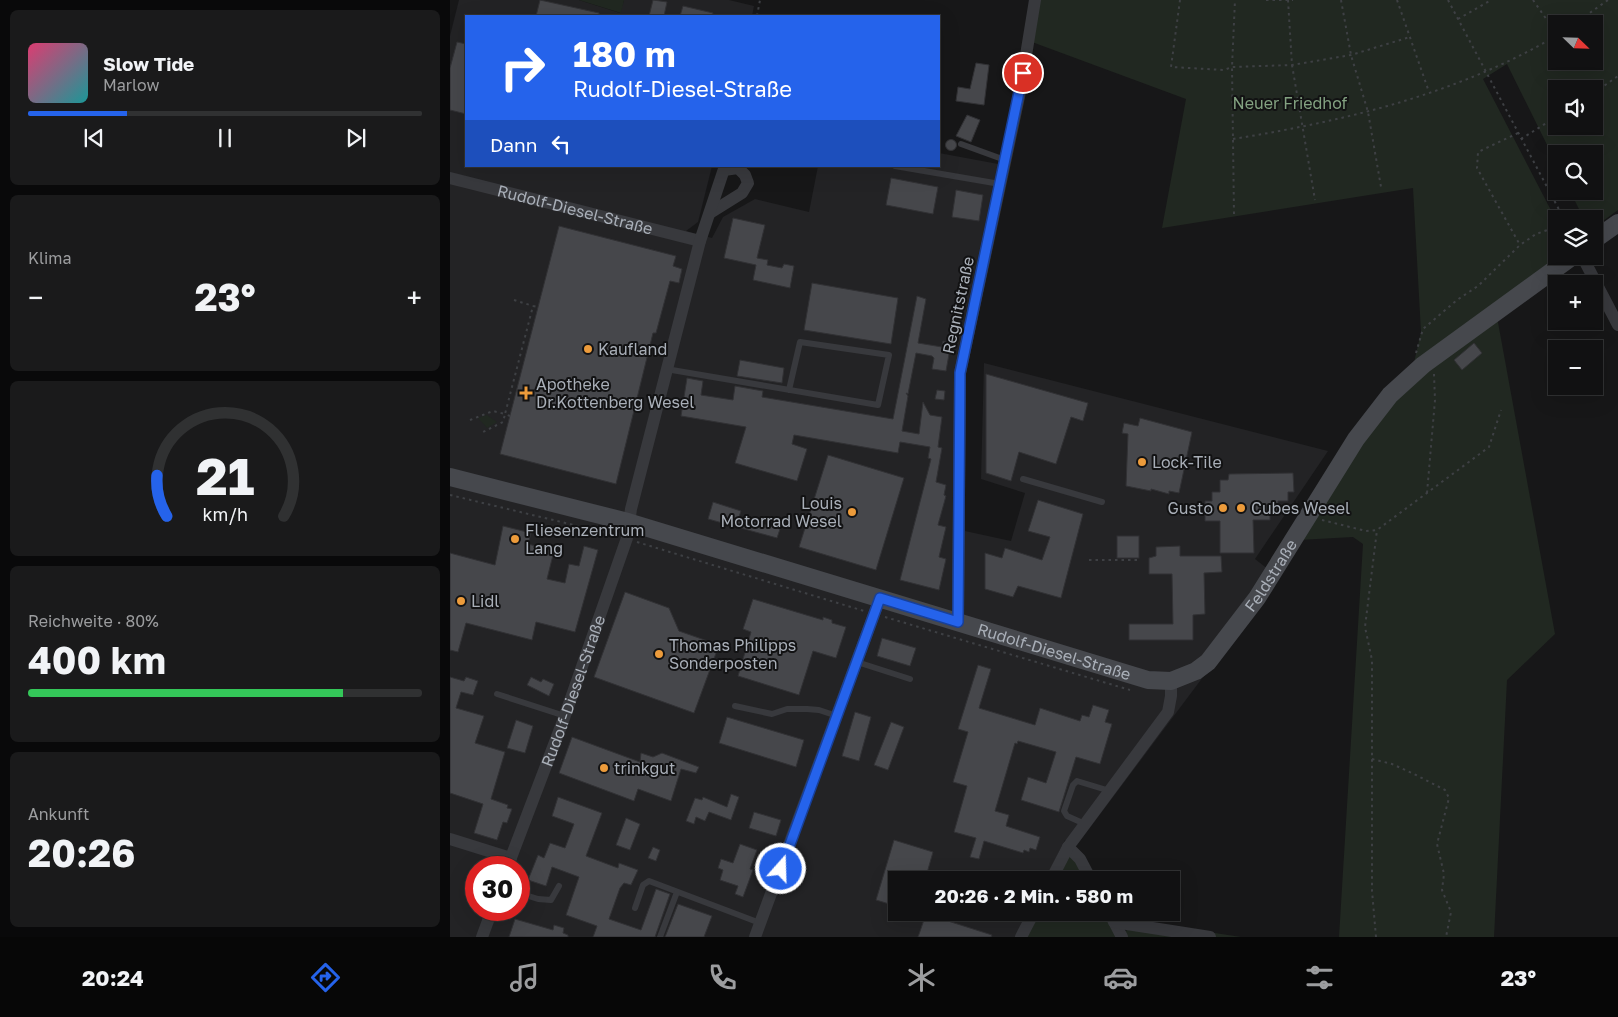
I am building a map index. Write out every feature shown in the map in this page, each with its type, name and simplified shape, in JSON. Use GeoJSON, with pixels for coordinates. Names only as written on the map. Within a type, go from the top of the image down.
{"type":"FeatureCollection","features":[{"type":"Feature","properties":{"kind":"street","name":"Regnitstraße"},"geometry":{"type":"LineString","coordinates":[[958,622],[960,373],[1020,92],[1035,0]]}},
{"type":"Feature","properties":{"kind":"street","name":"Rudolf-Diesel-Straße"},"geometry":{"type":"LineString","coordinates":[[512,856],[565,716],[627,530],[666,369],[700,241],[724,168],[738,168],[745,175],[748,183],[742,193],[710,213]]}},
{"type":"Feature","properties":{"kind":"street","name":"Rudolf-Diesel-Straße"},"geometry":{"type":"LineString","coordinates":[[450,178],[700,241]]}},
{"type":"Feature","properties":{"kind":"street"},"geometry":{"type":"LineString","coordinates":[[1603,233],[1618,222]]}},
{"type":"Feature","properties":{"kind":"street","name":"Feldstraße"},"geometry":{"type":"LineString","coordinates":[[1171,681],[1196,671],[1214,654],[1257,598],[1373,415],[1390,395],[1423,365],[1561,265]]}},
{"type":"Feature","properties":{"kind":"street"},"geometry":{"type":"LineString","coordinates":[[1587,265],[1618,325]]}},
{"type":"Feature","properties":{"kind":"street","name":"Rudolf-Diesel-Straße"},"geometry":{"type":"LineString","coordinates":[[450,477],[877,606],[958,622],[1148,680],[1171,681]]}},
{"type":"Feature","properties":{"kind":"street"},"geometry":{"type":"LineString","coordinates":[[755,937],[877,606]]}},
{"type":"Feature","properties":{"kind":"street"},"geometry":{"type":"LineString","coordinates":[[1055,871],[1068,847],[1168,712],[1171,681]]}},
{"type":"Feature","properties":{"kind":"street","name":"Rudolf-Diesel-Straße"},"geometry":{"type":"LineString","coordinates":[[450,838],[492,856]]}},
{"type":"Feature","properties":{"kind":"street"},"geometry":{"type":"LineString","coordinates":[[1068,847],[1080,859],[1086,871]]}},
{"type":"Feature","properties":{"kind":"street"},"geometry":{"type":"LineString","coordinates":[[482,937],[488,921]]}},
{"type":"Feature","properties":{"kind":"street"},"geometry":{"type":"LineString","coordinates":[[1021,937],[1029,921]]}},
{"type":"Feature","properties":{"kind":"street"},"geometry":{"type":"LineString","coordinates":[[1114,921],[1122,937]]}},
{"type":"Feature","properties":{"kind":"street"},"geometry":{"type":"LineString","coordinates":[[1132,921],[1210,937]]}},
{"type":"Feature","properties":{"kind":"lane"},"geometry":{"type":"LineString","coordinates":[[961,144],[1005,160]]}},
{"type":"Feature","properties":{"kind":"lane"},"geometry":{"type":"LineString","coordinates":[[902,167],[1000,184]]}},
{"type":"Feature","properties":{"kind":"lane"},"geometry":{"type":"LineString","coordinates":[[666,369],[789,390],[879,404],[889,355],[800,342],[789,390]]}},
{"type":"Feature","properties":{"kind":"lane"},"geometry":{"type":"LineString","coordinates":[[1023,479],[1102,502]]}},
{"type":"Feature","properties":{"kind":"lane"},"geometry":{"type":"LineString","coordinates":[[857,662],[910,679]]}},
{"type":"Feature","properties":{"kind":"lane"},"geometry":{"type":"LineString","coordinates":[[497,694],[565,716]]}},
{"type":"Feature","properties":{"kind":"lane"},"geometry":{"type":"LineString","coordinates":[[735,706],[772,714],[787,709],[807,709],[819,710],[837,716]]}},
{"type":"Feature","properties":{"kind":"lane"},"geometry":{"type":"LineString","coordinates":[[1085,824],[1067,816],[1064,811],[1072,785],[1077,781],[1084,782],[1110,791]]}},
{"type":"Feature","properties":{"kind":"lane"},"geometry":{"type":"LineString","coordinates":[[635,908],[643,885],[647,881],[760,923]]}},
{"type":"Feature","properties":{"kind":"lane"},"geometry":{"type":"LineString","coordinates":[[530,895],[551,900],[559,886]]}},
{"type":"Feature","properties":{"kind":"lane"},"geometry":{"type":"LineString","coordinates":[[660,937],[677,892]]}},
{"type":"Feature","properties":{"kind":"path"},"geometry":{"type":"LineString","coordinates":[[757,15],[760,0]]}},
{"type":"Feature","properties":{"kind":"path"},"geometry":{"type":"LineString","coordinates":[[1180,0],[1171,67],[1224,70],[1232,67],[1292,65],[1351,55],[1410,38]]}},
{"type":"Feature","properties":{"kind":"path"},"geometry":{"type":"LineString","coordinates":[[1234,214],[1232,67],[1235,0]]}},
{"type":"Feature","properties":{"kind":"path"},"geometry":{"type":"LineString","coordinates":[[1266,0],[1293,0]]}},
{"type":"Feature","properties":{"kind":"path"},"geometry":{"type":"LineString","coordinates":[[1288,0],[1292,65],[1315,200]]}},
{"type":"Feature","properties":{"kind":"path"},"geometry":{"type":"LineString","coordinates":[[1341,0],[1351,55],[1368,112],[1381,187]]}},
{"type":"Feature","properties":{"kind":"path"},"geometry":{"type":"LineString","coordinates":[[1396,0],[1429,93]]}},
{"type":"Feature","properties":{"kind":"path"},"geometry":{"type":"LineString","coordinates":[[1448,0],[1559,210]]}},
{"type":"Feature","properties":{"kind":"path"},"geometry":{"type":"LineString","coordinates":[[1458,19],[1491,0]]}},
{"type":"Feature","properties":{"kind":"path"},"geometry":{"type":"LineString","coordinates":[[1533,0],[1548,22]]}},
{"type":"Feature","properties":{"kind":"path"},"geometry":{"type":"LineString","coordinates":[[1587,15],[1608,0]]}},
{"type":"Feature","properties":{"kind":"path"},"geometry":{"type":"LineString","coordinates":[[1233,139],[1302,128],[1402,104],[1485,72],[1548,38]]}},
{"type":"Feature","properties":{"kind":"path"},"geometry":{"type":"LineString","coordinates":[[1603,86],[1618,76]]}},
{"type":"Feature","properties":{"kind":"path"},"geometry":{"type":"LineString","coordinates":[[1522,139],[1548,122]]}},
{"type":"Feature","properties":{"kind":"path"},"geometry":{"type":"LineString","coordinates":[[1518,133],[1478,152],[1477,168],[1520,245]]}},
{"type":"Feature","properties":{"kind":"path"},"geometry":{"type":"LineString","coordinates":[[514,300],[538,307]]}},
{"type":"Feature","properties":{"kind":"path"},"geometry":{"type":"LineString","coordinates":[[483,432],[503,422],[533,306]]}},
{"type":"Feature","properties":{"kind":"path"},"geometry":{"type":"LineString","coordinates":[[1423,365],[1435,374],[1427,493]]}},
{"type":"Feature","properties":{"kind":"path"},"geometry":{"type":"LineString","coordinates":[[1308,517],[1366,531],[1377,530],[1489,447],[1501,410]]}},
{"type":"Feature","properties":{"kind":"path"},"geometry":{"type":"LineString","coordinates":[[470,420],[493,411],[510,416]]}},
{"type":"Feature","properties":{"kind":"path"},"geometry":{"type":"LineString","coordinates":[[450,495],[627,530],[877,606],[1123,689],[1138,692]]}},
{"type":"Feature","properties":{"kind":"path"},"geometry":{"type":"LineString","coordinates":[[1376,937],[1372,891],[1372,660],[1365,627],[1377,530]]}},
{"type":"Feature","properties":{"kind":"path"},"geometry":{"type":"LineString","coordinates":[[1089,560],[1139,560]]}},
{"type":"Feature","properties":{"kind":"path"},"geometry":{"type":"LineString","coordinates":[[1372,759],[1392,764],[1414,774],[1445,790],[1449,798],[1437,844],[1444,874],[1442,890],[1451,912],[1446,937]]}},
{"type":"Feature","properties":{"kind":"shaded area"},"geometry":{"type":"Polygon","coordinates":[[[459,0],[579,0],[620,13],[624,0],[729,0],[754,6],[752,15],[465,15],[465,167],[712,167],[698,222],[686,231],[712,238],[723,217],[755,199],[809,212],[818,167],[940,167],[940,153],[1009,166],[963,371],[965,531],[1011,541],[1025,493],[981,479],[984,363],[1328,451],[1255,559],[1278,577],[1077,845],[1065,840],[1050,871],[888,871],[888,921],[1024,921],[1016,937],[450,937],[450,36],[459,0]]]}},
{"type":"Feature","properties":{"kind":"green space"},"geometry":{"type":"Polygon","coordinates":[[[579,0],[624,0],[621,13],[579,0]]]}},
{"type":"Feature","properties":{"kind":"green space","name":"Neuer Friedhof"},"geometry":{"type":"Polygon","coordinates":[[[1039,0],[1618,0],[1618,210],[1603,221],[1603,210],[1580,210],[1574,200],[1603,200],[1603,145],[1548,145],[1548,147],[1507,64],[1483,79],[1551,210],[1548,210],[1548,265],[1550,265],[1495,306],[1555,634],[1507,680],[1494,937],[1339,937],[1363,544],[1353,537],[1299,540],[1413,367],[1421,332],[1413,188],[1162,228],[1186,99],[1032,42],[1039,0]]]}},
{"type":"Feature","properties":{"kind":"green space"},"geometry":{"type":"Polygon","coordinates":[[[487,415],[497,422],[487,428],[478,418],[487,415]]]}},
{"type":"Feature","properties":{"kind":"green space"},"geometry":{"type":"Polygon","coordinates":[[[1069,856],[1077,862],[1082,871],[1062,871],[1069,856]]]}},
{"type":"Feature","properties":{"kind":"green space"},"geometry":{"type":"Polygon","coordinates":[[[1035,921],[1109,921],[1118,937],[1027,937],[1035,921]]]}},
{"type":"Feature","properties":{"kind":"green space"},"geometry":{"type":"Polygon","coordinates":[[[1120,921],[1137,921],[1241,937],[1127,937],[1125,933],[1128,928],[1120,921]]]}},
{"type":"Feature","properties":{"kind":"building"},"geometry":{"type":"Polygon","coordinates":[[[540,0],[599,13],[599,15],[536,15],[540,0]]]}},
{"type":"Feature","properties":{"kind":"building"},"geometry":{"type":"Polygon","coordinates":[[[653,0],[667,2],[664,15],[649,15],[653,0]]]}},
{"type":"Feature","properties":{"kind":"building"},"geometry":{"type":"Polygon","coordinates":[[[683,6],[713,13],[712,15],[680,15],[683,6]]]}},
{"type":"Feature","properties":{"kind":"building"},"geometry":{"type":"Polygon","coordinates":[[[457,42],[465,44],[465,114],[450,110],[450,68],[457,42]]]}},
{"type":"Feature","properties":{"kind":"building"},"geometry":{"type":"Polygon","coordinates":[[[976,63],[989,65],[984,105],[956,101],[958,87],[970,89],[976,63]]]}},
{"type":"Feature","properties":{"kind":"building"},"geometry":{"type":"Polygon","coordinates":[[[967,115],[980,120],[971,142],[956,136],[967,115]]]}},
{"type":"Feature","properties":{"kind":"building"},"geometry":{"type":"Polygon","coordinates":[[[951,139],[957,145],[951,151],[945,145],[951,139]]]}},
{"type":"Feature","properties":{"kind":"building"},"geometry":{"type":"Polygon","coordinates":[[[891,178],[938,187],[933,214],[886,205],[891,178]]]}},
{"type":"Feature","properties":{"kind":"building"},"geometry":{"type":"Polygon","coordinates":[[[956,190],[983,195],[979,221],[952,217],[956,190]]]}},
{"type":"Feature","properties":{"kind":"building"},"geometry":{"type":"Polygon","coordinates":[[[733,218],[765,225],[757,258],[768,260],[767,265],[782,268],[784,264],[794,266],[790,288],[753,280],[756,265],[724,258],[733,218]]]}},
{"type":"Feature","properties":{"kind":"building","name":"Kaufland"},"geometry":{"type":"Polygon","coordinates":[[[559,226],[676,256],[673,266],[682,269],[679,283],[670,281],[656,333],[653,333],[616,484],[500,454],[559,226]]]}},
{"type":"Feature","properties":{"kind":"building"},"geometry":{"type":"Polygon","coordinates":[[[812,283],[898,298],[891,344],[804,330],[812,283]]]}},
{"type":"Feature","properties":{"kind":"building"},"geometry":{"type":"Polygon","coordinates":[[[917,296],[926,299],[918,343],[942,347],[943,341],[951,343],[946,371],[932,369],[934,358],[932,356],[916,353],[908,394],[906,393],[908,396],[902,431],[919,434],[923,402],[930,415],[942,417],[938,447],[942,448],[936,482],[946,485],[944,495],[946,496],[938,525],[946,527],[939,557],[946,559],[939,590],[900,580],[931,459],[928,458],[930,447],[900,442],[898,453],[794,435],[792,444],[807,449],[797,481],[735,463],[746,427],[681,416],[687,378],[703,381],[701,395],[733,400],[735,386],[763,391],[762,397],[893,419],[917,296]]]}},
{"type":"Feature","properties":{"kind":"building"},"geometry":{"type":"Polygon","coordinates":[[[1474,343],[1482,353],[1462,370],[1454,360],[1474,343]]]}},
{"type":"Feature","properties":{"kind":"building"},"geometry":{"type":"Polygon","coordinates":[[[740,360],[784,368],[782,383],[737,376],[740,360]]]}},
{"type":"Feature","properties":{"kind":"building"},"geometry":{"type":"Polygon","coordinates":[[[986,374],[1088,403],[1083,421],[1071,417],[1056,464],[1019,452],[1011,481],[986,473],[986,374]]]}},
{"type":"Feature","properties":{"kind":"building"},"geometry":{"type":"Polygon","coordinates":[[[937,390],[945,391],[944,400],[935,399],[937,390]]]}},
{"type":"Feature","properties":{"kind":"building"},"geometry":{"type":"Polygon","coordinates":[[[1140,418],[1192,432],[1179,493],[1169,491],[1169,494],[1151,489],[1151,491],[1126,486],[1128,434],[1122,433],[1124,423],[1138,426],[1140,418]]]}},
{"type":"Feature","properties":{"kind":"building","name":"Louis Motorrad Wesel"},"geometry":{"type":"Polygon","coordinates":[[[828,455],[904,478],[876,570],[799,547],[828,455]]]}},
{"type":"Feature","properties":{"kind":"building","name":"Cubes Wesel"},"geometry":{"type":"Polygon","coordinates":[[[1293,473],[1294,492],[1288,492],[1288,501],[1278,501],[1278,514],[1270,514],[1270,520],[1253,520],[1254,553],[1220,553],[1220,521],[1205,521],[1205,501],[1212,501],[1212,492],[1220,492],[1220,480],[1228,480],[1229,474],[1293,473]]]}},
{"type":"Feature","properties":{"kind":"building"},"geometry":{"type":"Polygon","coordinates":[[[1038,500],[1083,514],[1061,598],[1018,586],[1013,597],[985,589],[985,553],[1002,558],[1005,548],[1042,560],[1050,537],[1028,531],[1038,500]]]}},
{"type":"Feature","properties":{"kind":"building"},"geometry":{"type":"Polygon","coordinates":[[[713,502],[741,511],[739,517],[780,529],[777,538],[708,519],[713,502]]]}},
{"type":"Feature","properties":{"kind":"building"},"geometry":{"type":"Polygon","coordinates":[[[503,526],[531,533],[528,544],[554,551],[547,579],[565,583],[569,564],[579,566],[584,546],[598,550],[575,632],[536,622],[532,640],[466,623],[458,652],[450,650],[450,553],[495,565],[503,526]]]}},
{"type":"Feature","properties":{"kind":"building"},"geometry":{"type":"Polygon","coordinates":[[[1117,536],[1139,536],[1139,558],[1117,558],[1117,536]]]}},
{"type":"Feature","properties":{"kind":"building"},"geometry":{"type":"Polygon","coordinates":[[[1180,546],[1180,556],[1221,556],[1222,572],[1204,573],[1205,614],[1193,615],[1193,640],[1129,640],[1129,624],[1173,624],[1172,574],[1149,574],[1149,558],[1156,556],[1156,547],[1180,546]]]}},
{"type":"Feature","properties":{"kind":"building","name":"Thomas Philipps Sonderposten"},"geometry":{"type":"Polygon","coordinates":[[[625,592],[669,608],[679,631],[719,645],[694,713],[594,677],[625,592]]]}},
{"type":"Feature","properties":{"kind":"building"},"geometry":{"type":"Polygon","coordinates":[[[753,599],[823,620],[823,617],[832,620],[832,623],[846,627],[836,658],[813,651],[799,695],[738,676],[751,632],[743,629],[753,599]]]}},
{"type":"Feature","properties":{"kind":"building"},"geometry":{"type":"Polygon","coordinates":[[[882,638],[916,648],[910,666],[877,656],[882,638]]]}},
{"type":"Feature","properties":{"kind":"building"},"geometry":{"type":"Polygon","coordinates":[[[978,665],[991,669],[979,708],[1035,725],[1040,708],[1080,721],[1082,715],[1089,717],[1093,705],[1109,710],[1105,722],[1112,724],[1100,764],[1076,757],[1059,812],[1021,800],[1028,777],[1046,783],[1056,752],[1018,741],[1017,744],[1015,743],[995,811],[1009,815],[1006,826],[1040,837],[1036,850],[1030,848],[1029,852],[1024,850],[1023,853],[984,841],[979,859],[970,857],[976,838],[954,832],[967,786],[953,782],[968,732],[958,729],[978,665]]]}},
{"type":"Feature","properties":{"kind":"building"},"geometry":{"type":"Polygon","coordinates":[[[450,677],[464,681],[466,677],[478,681],[473,695],[461,692],[456,708],[484,716],[475,743],[505,752],[491,799],[508,805],[507,808],[512,809],[507,823],[503,822],[497,840],[474,833],[483,804],[450,793],[450,677]]]}},
{"type":"Feature","properties":{"kind":"building"},"geometry":{"type":"Polygon","coordinates":[[[531,677],[541,682],[543,679],[554,684],[549,696],[527,685],[531,677]]]}},
{"type":"Feature","properties":{"kind":"building"},"geometry":{"type":"Polygon","coordinates":[[[855,712],[871,717],[859,761],[842,756],[855,712]]]}},
{"type":"Feature","properties":{"kind":"building"},"geometry":{"type":"Polygon","coordinates":[[[727,717],[804,740],[796,767],[719,743],[727,717]]]}},
{"type":"Feature","properties":{"kind":"building"},"geometry":{"type":"Polygon","coordinates":[[[516,720],[533,726],[525,753],[507,748],[516,720]]]}},
{"type":"Feature","properties":{"kind":"building"},"geometry":{"type":"Polygon","coordinates":[[[891,722],[904,727],[888,770],[874,765],[891,722]]]}},
{"type":"Feature","properties":{"kind":"building","name":"trinkgut"},"geometry":{"type":"Polygon","coordinates":[[[572,737],[640,762],[641,753],[653,757],[662,753],[699,767],[696,773],[681,769],[671,801],[638,789],[634,801],[559,773],[572,737]]]}},
{"type":"Feature","properties":{"kind":"building"},"geometry":{"type":"Polygon","coordinates":[[[731,794],[739,797],[731,820],[709,812],[705,821],[696,817],[694,824],[686,821],[695,798],[702,800],[703,797],[727,807],[731,794]]]}},
{"type":"Feature","properties":{"kind":"building"},"geometry":{"type":"Polygon","coordinates":[[[558,797],[602,813],[586,856],[618,868],[619,863],[638,870],[631,885],[624,883],[620,888],[609,919],[641,930],[656,889],[670,894],[655,937],[593,937],[597,926],[566,915],[579,877],[552,867],[546,886],[530,881],[530,875],[538,855],[544,858],[550,843],[565,848],[574,824],[552,816],[558,797]]]}},
{"type":"Feature","properties":{"kind":"building"},"geometry":{"type":"Polygon","coordinates":[[[754,812],[781,820],[776,836],[749,828],[754,812]]]}},
{"type":"Feature","properties":{"kind":"building"},"geometry":{"type":"Polygon","coordinates":[[[626,818],[640,824],[630,850],[616,845],[626,818]]]}},
{"type":"Feature","properties":{"kind":"building"},"geometry":{"type":"Polygon","coordinates":[[[894,840],[933,852],[928,871],[888,871],[888,904],[876,900],[894,840]]]}},
{"type":"Feature","properties":{"kind":"building"},"geometry":{"type":"Polygon","coordinates":[[[740,844],[757,850],[750,869],[753,870],[743,897],[735,894],[738,886],[720,880],[723,870],[718,868],[721,859],[733,863],[740,844]]]}},
{"type":"Feature","properties":{"kind":"building"},"geometry":{"type":"Polygon","coordinates":[[[653,847],[660,850],[656,861],[648,858],[653,847]]]}},
{"type":"Feature","properties":{"kind":"building"},"geometry":{"type":"Polygon","coordinates":[[[678,904],[712,916],[704,937],[665,937],[678,904]]]}},
{"type":"Feature","properties":{"kind":"building"},"geometry":{"type":"Polygon","coordinates":[[[514,921],[522,921],[553,930],[554,925],[564,928],[563,933],[568,935],[568,937],[509,937],[514,921]]]}},
{"type":"Feature","properties":{"kind":"building"},"geometry":{"type":"Polygon","coordinates":[[[924,921],[948,921],[992,935],[991,937],[918,937],[924,921]]]}},
{"type":"Feature","properties":{"kind":"place","name":"Kaufland"},"geometry":{"type":"Point","coordinates":[588,349]}},
{"type":"Feature","properties":{"kind":"place","name":"Apotheke Dr.Kottenberg Wesel"},"geometry":{"type":"Point","coordinates":[526,393]}},
{"type":"Feature","properties":{"kind":"place","name":"Lock-Tile"},"geometry":{"type":"Point","coordinates":[1142,462]}},
{"type":"Feature","properties":{"kind":"place","name":"Gusto"},"geometry":{"type":"Point","coordinates":[1223,508]}},
{"type":"Feature","properties":{"kind":"place","name":"Cubes Wesel"},"geometry":{"type":"Point","coordinates":[1241,508]}},
{"type":"Feature","properties":{"kind":"place","name":"Louis Motorrad Wesel"},"geometry":{"type":"Point","coordinates":[852,512]}},
{"type":"Feature","properties":{"kind":"place","name":"Fliesenzentrum Lang"},"geometry":{"type":"Point","coordinates":[515,539]}},
{"type":"Feature","properties":{"kind":"place","name":"Lidl"},"geometry":{"type":"Point","coordinates":[461,601]}},
{"type":"Feature","properties":{"kind":"place","name":"Thomas Philipps Sonderposten"},"geometry":{"type":"Point","coordinates":[659,654]}},
{"type":"Feature","properties":{"kind":"place","name":"trinkgut"},"geometry":{"type":"Point","coordinates":[604,768]}},
{"type":"Feature","properties":{"kind":"route"},"geometry":{"type":"LineString","coordinates":[[781,869],[880,598],[958,622],[960,373],[1023,73]]}}]}
